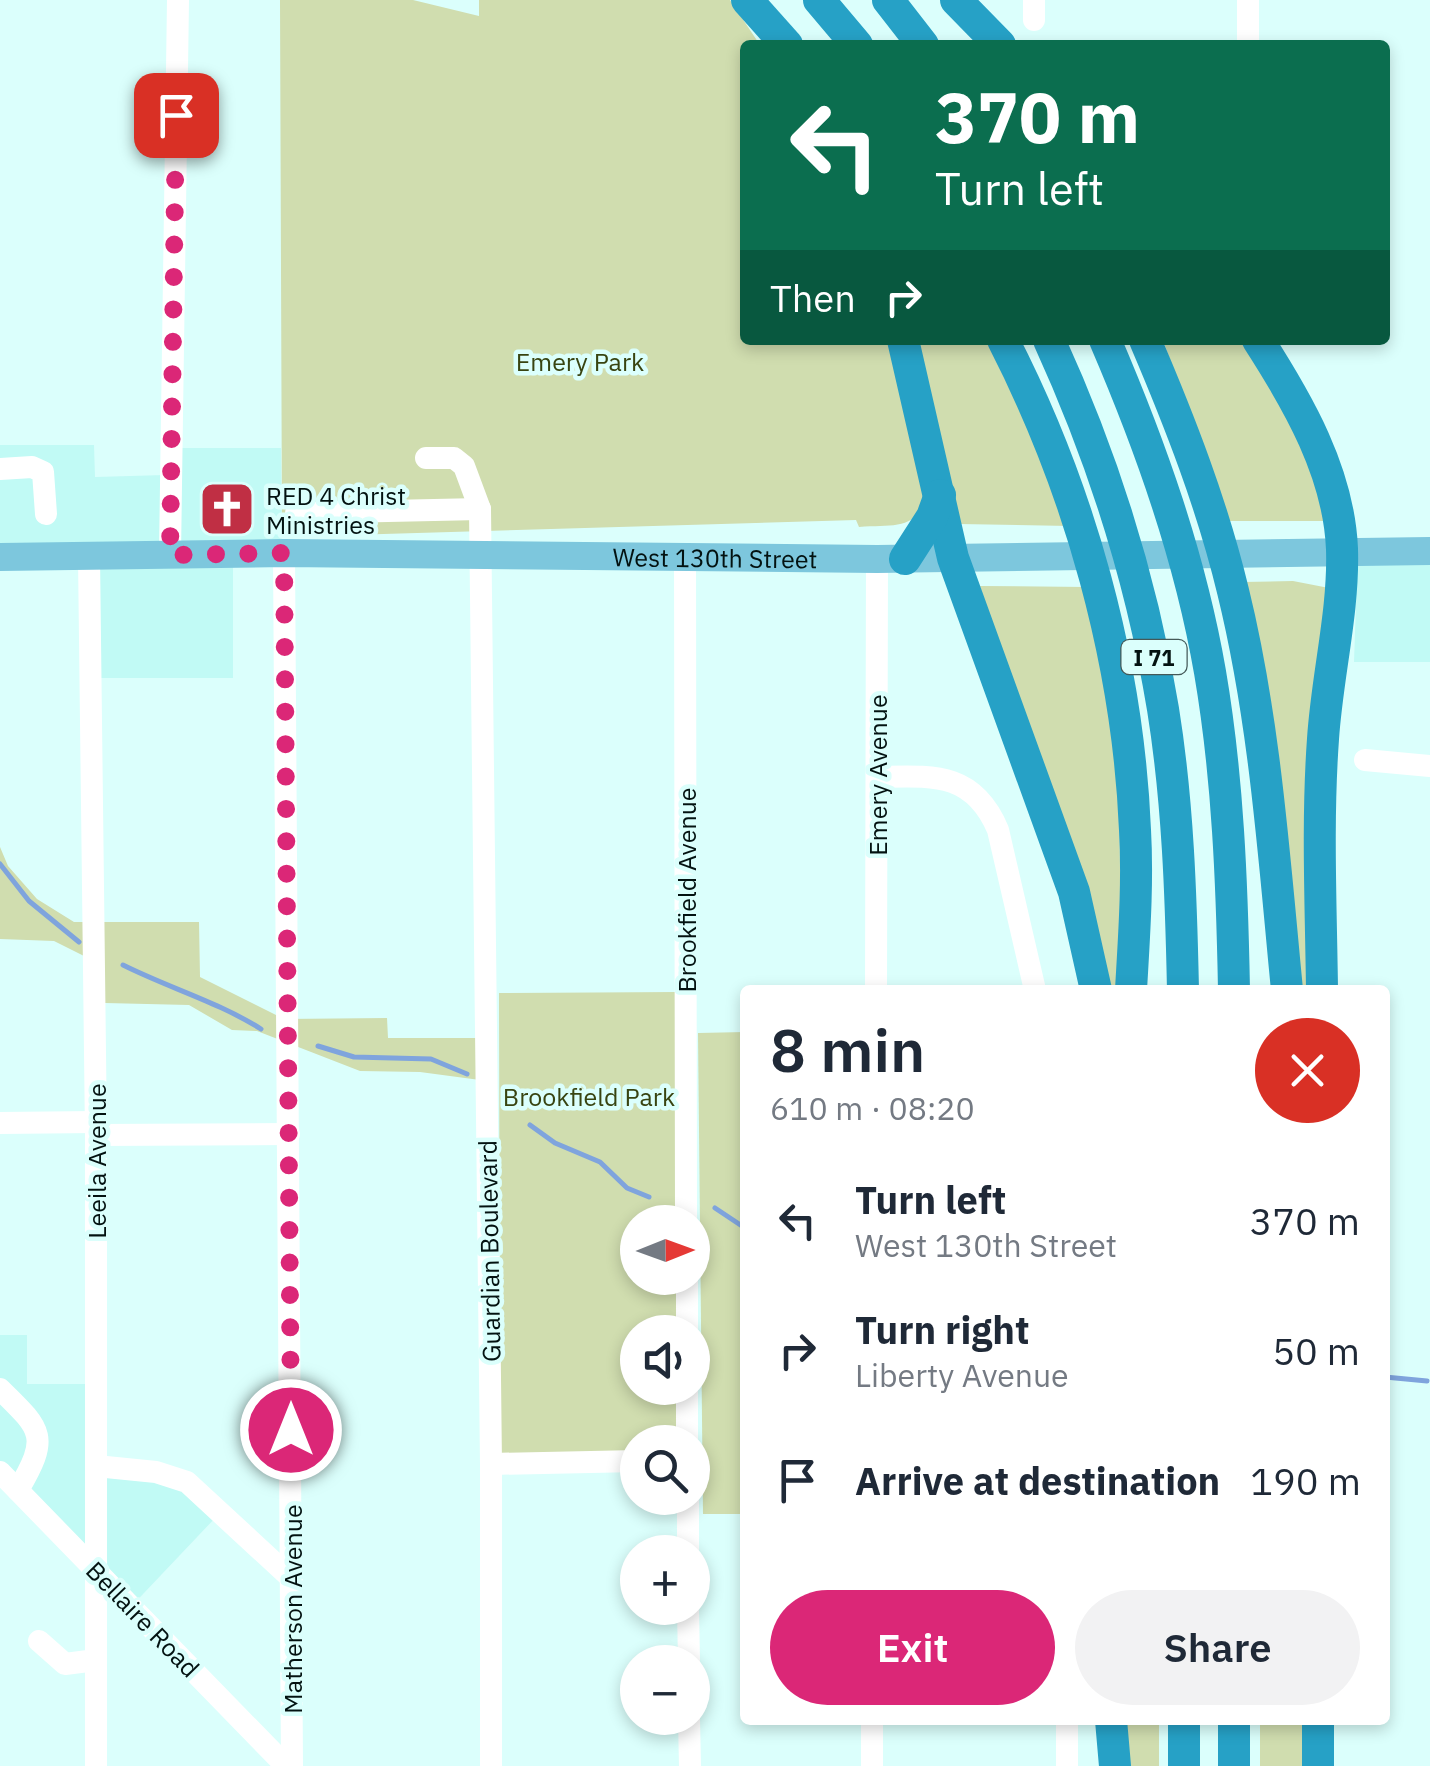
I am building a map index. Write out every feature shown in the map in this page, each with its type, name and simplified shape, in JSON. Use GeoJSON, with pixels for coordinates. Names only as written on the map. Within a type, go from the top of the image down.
{"type":"FeatureCollection","features":[{"type":"Feature","properties":{"kind":"highway"},"geometry":{"type":"LineString","coordinates":[[819,0],[853,40]]}},
{"type":"Feature","properties":{"kind":"highway"},"geometry":{"type":"LineString","coordinates":[[888,0],[919,40]]}},
{"type":"Feature","properties":{"kind":"highway"},"geometry":{"type":"LineString","coordinates":[[933,0],[965,40]]}},
{"type":"Feature","properties":{"kind":"highway"},"geometry":{"type":"LineString","coordinates":[[956,0],[995,40]]}},
{"type":"Feature","properties":{"kind":"highway"},"geometry":{"type":"LineString","coordinates":[[749,2],[772,40]]}},
{"type":"Feature","properties":{"kind":"highway"},"geometry":{"type":"LineString","coordinates":[[749,2],[783,40]]}},
{"type":"Feature","properties":{"kind":"highway"},"geometry":{"type":"LineString","coordinates":[[904,345],[953,558],[1074,892],[1095,985]]}},
{"type":"Feature","properties":{"kind":"highway"},"geometry":{"type":"LineString","coordinates":[[1005,345],[1064,485],[1097,590],[1115,667],[1126,725],[1135,831],[1130,985]]}},
{"type":"Feature","properties":{"kind":"highway","name":"I 71"},"geometry":{"type":"LineString","coordinates":[[1051,345],[1107,481],[1140,595],[1155,665],[1176,822],[1183,985]]}},
{"type":"Feature","properties":{"kind":"highway","name":"I 71"},"geometry":{"type":"LineString","coordinates":[[1107,345],[1172,518],[1210,670],[1228,826],[1234,985]]}},
{"type":"Feature","properties":{"kind":"highway"},"geometry":{"type":"LineString","coordinates":[[1147,345],[1200,476],[1241,627],[1262,752],[1286,985]]}},
{"type":"Feature","properties":{"kind":"highway"},"geometry":{"type":"LineString","coordinates":[[1261,345],[1288,389],[1322,460],[1340,526],[1342,553],[1322,742],[1322,985]]}},
{"type":"Feature","properties":{"kind":"highway"},"geometry":{"type":"LineString","coordinates":[[891,559],[932,517],[940,495]]}},
{"type":"Feature","properties":{"kind":"highway"},"geometry":{"type":"LineString","coordinates":[[1101,1766],[1102,1725]]}},
{"type":"Feature","properties":{"kind":"highway"},"geometry":{"type":"LineString","coordinates":[[1111,1725],[1115,1766]]}},
{"type":"Feature","properties":{"kind":"highway"},"geometry":{"type":"LineString","coordinates":[[1184,1725],[1184,1766]]}},
{"type":"Feature","properties":{"kind":"highway"},"geometry":{"type":"LineString","coordinates":[[1234,1725],[1234,1766]]}},
{"type":"Feature","properties":{"kind":"highway"},"geometry":{"type":"LineString","coordinates":[[1318,1725],[1318,1766]]}},
{"type":"Feature","properties":{"kind":"main road","name":"West 130th Street"},"geometry":{"type":"LineString","coordinates":[[0,557],[284,553],[891,559],[1430,551]]}},
{"type":"Feature","properties":{"kind":"street"},"geometry":{"type":"LineString","coordinates":[[170,555],[178,0]]}},
{"type":"Feature","properties":{"kind":"street"},"geometry":{"type":"LineString","coordinates":[[1248,0],[1248,40]]}},
{"type":"Feature","properties":{"kind":"street"},"geometry":{"type":"LineString","coordinates":[[296,512],[480,509],[464,466],[454,458],[426,458]]}},
{"type":"Feature","properties":{"kind":"street"},"geometry":{"type":"LineString","coordinates":[[0,469],[32,467],[43,472],[46,514]]}},
{"type":"Feature","properties":{"kind":"street","name":"Guardian Boulevard"},"geometry":{"type":"LineString","coordinates":[[480,509],[491,1766]]}},
{"type":"Feature","properties":{"kind":"street","name":"Matherson Avenue"},"geometry":{"type":"LineString","coordinates":[[284,553],[292,1579],[289,1766]]}},
{"type":"Feature","properties":{"kind":"street","name":"Leeila Avenue"},"geometry":{"type":"LineString","coordinates":[[89,556],[96,1129],[96,1766]]}},
{"type":"Feature","properties":{"kind":"street","name":"Brookfield Avenue"},"geometry":{"type":"LineString","coordinates":[[685,557],[686,1205]]}},
{"type":"Feature","properties":{"kind":"street","name":"Emery Avenue"},"geometry":{"type":"LineString","coordinates":[[876,985],[877,776],[891,559]]}},
{"type":"Feature","properties":{"kind":"street"},"geometry":{"type":"LineString","coordinates":[[1365,760],[1430,766]]}},
{"type":"Feature","properties":{"kind":"street"},"geometry":{"type":"LineString","coordinates":[[877,776],[937,776],[974,794],[990,813],[998,830],[1034,985]]}},
{"type":"Feature","properties":{"kind":"street"},"geometry":{"type":"LineString","coordinates":[[0,1123],[289,1134]]}},
{"type":"Feature","properties":{"kind":"street"},"geometry":{"type":"LineString","coordinates":[[0,1389],[33,1421],[38,1438],[36,1460],[18,1490]]}},
{"type":"Feature","properties":{"kind":"street"},"geometry":{"type":"LineString","coordinates":[[491,1464],[620,1462]]}},
{"type":"Feature","properties":{"kind":"street"},"geometry":{"type":"LineString","coordinates":[[96,1466],[156,1472],[186,1482],[292,1579]]}},
{"type":"Feature","properties":{"kind":"street","name":"Bellaire Road"},"geometry":{"type":"LineString","coordinates":[[0,1472],[289,1766]]}},
{"type":"Feature","properties":{"kind":"street"},"geometry":{"type":"LineString","coordinates":[[39,1641],[65,1664],[96,1660]]}},
{"type":"Feature","properties":{"kind":"street"},"geometry":{"type":"LineString","coordinates":[[872,1725],[872,1766]]}},
{"type":"Feature","properties":{"kind":"street"},"geometry":{"type":"LineString","coordinates":[[1066,1766],[1067,1725]]}},
{"type":"Feature","properties":{"kind":"street"},"geometry":{"type":"LineString","coordinates":[[689,1735],[690,1766]]}},
{"type":"Feature","properties":{"kind":"shaded area"},"geometry":{"type":"Polygon","coordinates":[[[0,445],[94,445],[95,477],[165,475],[165,448],[281,448],[282,548],[233,550],[233,678],[88,678],[84,564],[0,564],[0,445]]]}},
{"type":"Feature","properties":{"kind":"shaded area"},"geometry":{"type":"Polygon","coordinates":[[[1430,543],[1430,662],[1354,662],[1358,544],[1430,543]]]}},
{"type":"Feature","properties":{"kind":"shaded area"},"geometry":{"type":"Polygon","coordinates":[[[0,1335],[27,1335],[27,1384],[100,1384],[100,1469],[184,1485],[216,1517],[126,1612],[0,1483],[0,1335]]]}},
{"type":"Feature","properties":{"kind":"green space","name":"Emery Park"},"geometry":{"type":"Polygon","coordinates":[[[280,0],[413,0],[479,16],[479,0],[730,0],[757,40],[740,40],[740,345],[889,345],[926,488],[918,512],[904,523],[859,527],[856,520],[282,537],[280,0]]]}},
{"type":"Feature","properties":{"kind":"green space"},"geometry":{"type":"Polygon","coordinates":[[[917,345],[995,345],[1070,526],[959,524],[917,345]]]}},
{"type":"Feature","properties":{"kind":"green space"},"geometry":{"type":"Polygon","coordinates":[[[1165,345],[1253,345],[1304,441],[1330,521],[1228,521],[1165,345]]]}},
{"type":"Feature","properties":{"kind":"green space"},"geometry":{"type":"Polygon","coordinates":[[[1293,581],[1329,588],[1313,985],[1299,985],[1243,582],[1293,581]]]}},
{"type":"Feature","properties":{"kind":"green space"},"geometry":{"type":"Polygon","coordinates":[[[980,586],[1087,587],[1119,748],[1121,985],[1103,985],[980,586]]]}},
{"type":"Feature","properties":{"kind":"green space"},"geometry":{"type":"Polygon","coordinates":[[[0,847],[8,866],[37,899],[74,922],[199,922],[200,977],[284,1019],[387,1018],[388,1038],[480,1038],[480,1080],[420,1072],[360,1071],[257,1031],[232,1030],[189,1005],[105,1003],[104,966],[54,941],[0,939],[0,847]]]}},
{"type":"Feature","properties":{"kind":"green space","name":"Brookfield Park"},"geometry":{"type":"Polygon","coordinates":[[[678,992],[680,1205],[620,1205],[620,1295],[681,1295],[681,1315],[620,1315],[620,1405],[682,1405],[682,1425],[620,1425],[620,1454],[500,1456],[499,993],[678,992]]]}},
{"type":"Feature","properties":{"kind":"green space"},"geometry":{"type":"Polygon","coordinates":[[[740,1032],[740,1514],[710,1514],[710,1425],[702,1425],[702,1405],[710,1405],[710,1315],[701,1315],[701,1295],[710,1295],[710,1205],[700,1205],[698,1033],[740,1032]]]}},
{"type":"Feature","properties":{"kind":"green space"},"geometry":{"type":"Polygon","coordinates":[[[1121,1725],[1159,1725],[1159,1766],[1125,1766],[1121,1725]]]}},
{"type":"Feature","properties":{"kind":"green space"},"geometry":{"type":"Polygon","coordinates":[[[1260,1725],[1307,1725],[1307,1766],[1260,1766],[1260,1725]]]}},
{"type":"Feature","properties":{"kind":"waterway"},"geometry":{"type":"LineString","coordinates":[[0,864],[29,901],[79,942]]}},
{"type":"Feature","properties":{"kind":"waterway"},"geometry":{"type":"LineString","coordinates":[[123,965],[261,1029]]}},
{"type":"Feature","properties":{"kind":"waterway"},"geometry":{"type":"LineString","coordinates":[[318,1046],[354,1057],[431,1059],[467,1074]]}},
{"type":"Feature","properties":{"kind":"waterway"},"geometry":{"type":"LineString","coordinates":[[530,1125],[555,1143],[600,1162],[627,1188],[649,1197]]}},
{"type":"Feature","properties":{"kind":"waterway"},"geometry":{"type":"LineString","coordinates":[[715,1208],[740,1225]]}},
{"type":"Feature","properties":{"kind":"waterway"},"geometry":{"type":"LineString","coordinates":[[1390,1377],[1427,1381]]}},
{"type":"Feature","properties":{"kind":"place","name":"RED 4 Christ Ministries"},"geometry":{"type":"Point","coordinates":[227,509]}},
{"type":"Feature","properties":{"kind":"route"},"geometry":{"type":"LineString","coordinates":[[176,115],[170,555],[284,553],[291,1430]]}}]}
